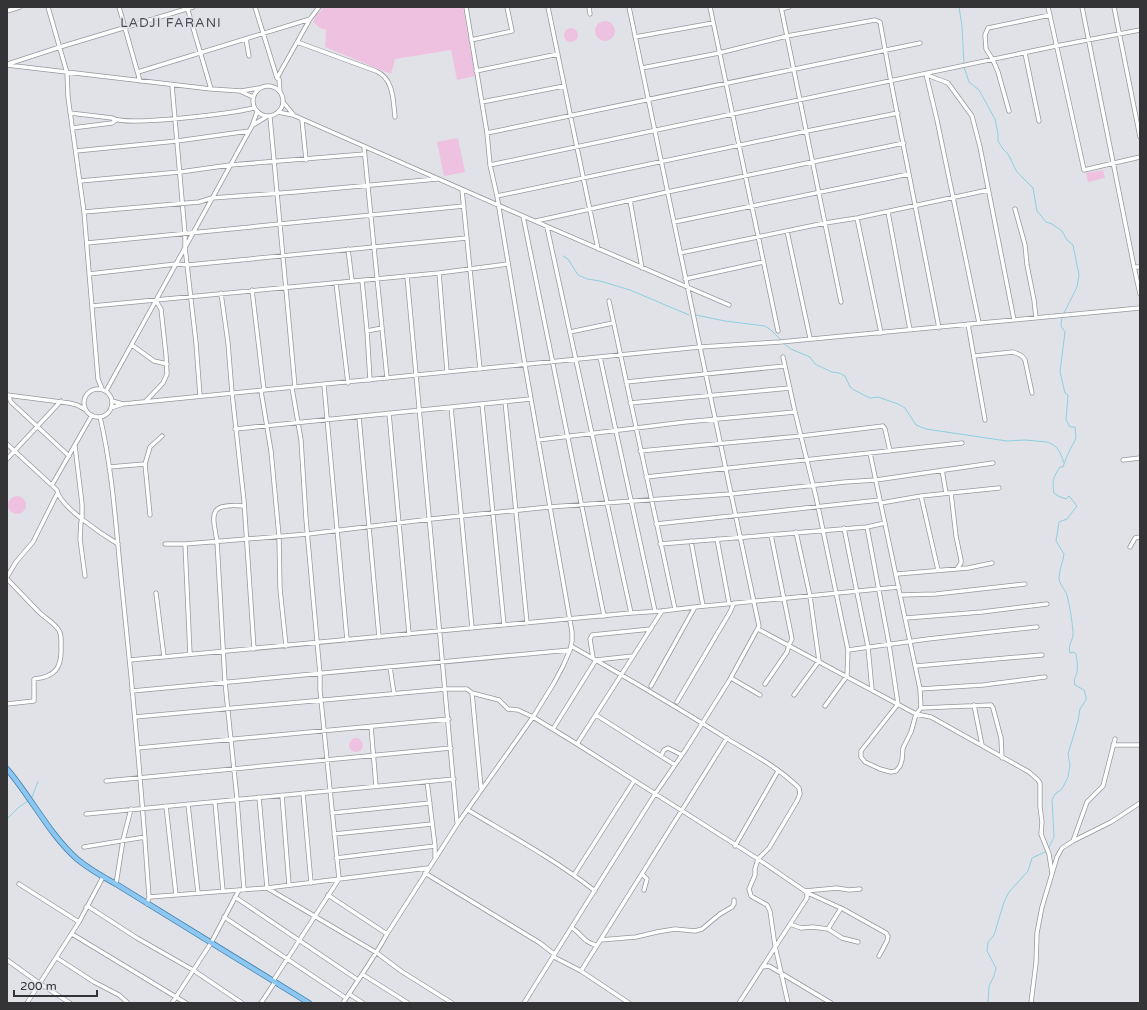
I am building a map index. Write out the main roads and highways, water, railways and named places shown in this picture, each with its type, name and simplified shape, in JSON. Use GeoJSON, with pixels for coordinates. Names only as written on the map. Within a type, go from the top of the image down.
{"type":"FeatureCollection","features":[{"type":"Feature","properties":{"kind":"main road"},"geometry":{"type":"LineString","coordinates":[[7,768],[57,837],[77,859],[103,878],[116,884],[309,1003]]}},
{"type":"Feature","properties":{"kind":"waterway"},"geometry":{"type":"LineString","coordinates":[[959,7],[962,26],[964,64]]}},
{"type":"Feature","properties":{"kind":"waterway"},"geometry":{"type":"LineString","coordinates":[[964,67],[969,82],[979,90],[995,119],[998,141],[1008,154],[1017,172],[1033,188],[1037,211],[1046,222],[1062,231],[1067,240],[1073,245],[1079,275],[1077,287],[1064,313]]}},
{"type":"Feature","properties":{"kind":"waterway"},"geometry":{"type":"LineString","coordinates":[[563,256],[568,259],[578,275],[587,279],[600,281],[630,290],[689,315]]}},
{"type":"Feature","properties":{"kind":"waterway"},"geometry":{"type":"LineString","coordinates":[[696,315],[725,321],[765,326],[781,340]]}},
{"type":"Feature","properties":{"kind":"waterway"},"geometry":{"type":"LineString","coordinates":[[1048,849],[1054,837],[1052,800],[1055,794],[1062,789],[1068,777],[1070,765],[1068,754],[1080,709],[1086,700],[1084,690],[1074,683],[1077,665],[1076,654],[1074,652],[1070,653],[1069,650],[1073,638],[1071,618],[1067,595],[1059,578],[1064,554],[1056,541],[1059,522],[1067,519],[1077,506],[1069,496],[1066,499],[1054,493],[1053,486],[1056,474],[1060,467],[1063,467],[1076,438],[1075,427],[1070,427],[1066,420],[1068,395],[1065,393],[1060,372],[1065,332],[1061,326],[1062,316]]}},
{"type":"Feature","properties":{"kind":"waterway"},"geometry":{"type":"LineString","coordinates":[[783,343],[791,349],[810,357],[815,364],[845,376],[850,387],[854,390],[870,398],[878,397],[905,408],[916,425],[926,429],[1007,441],[1025,440],[1047,442],[1057,448],[1064,463]]}},
{"type":"Feature","properties":{"kind":"waterway"},"geometry":{"type":"LineString","coordinates":[[32,797],[38,782]]}},
{"type":"Feature","properties":{"kind":"waterway"},"geometry":{"type":"LineString","coordinates":[[7,819],[19,807],[28,801]]}},
{"type":"Feature","properties":{"kind":"waterway"},"geometry":{"type":"LineString","coordinates":[[988,1003],[989,986],[996,968],[987,951],[988,942],[994,935],[1004,902],[1009,892],[1028,871],[1032,858],[1047,851]]}},
{"type":"Feature","properties":{"kind":"district","name":"LADJI FARANI"},"geometry":{"type":"Point","coordinates":[171,23]}}]}
